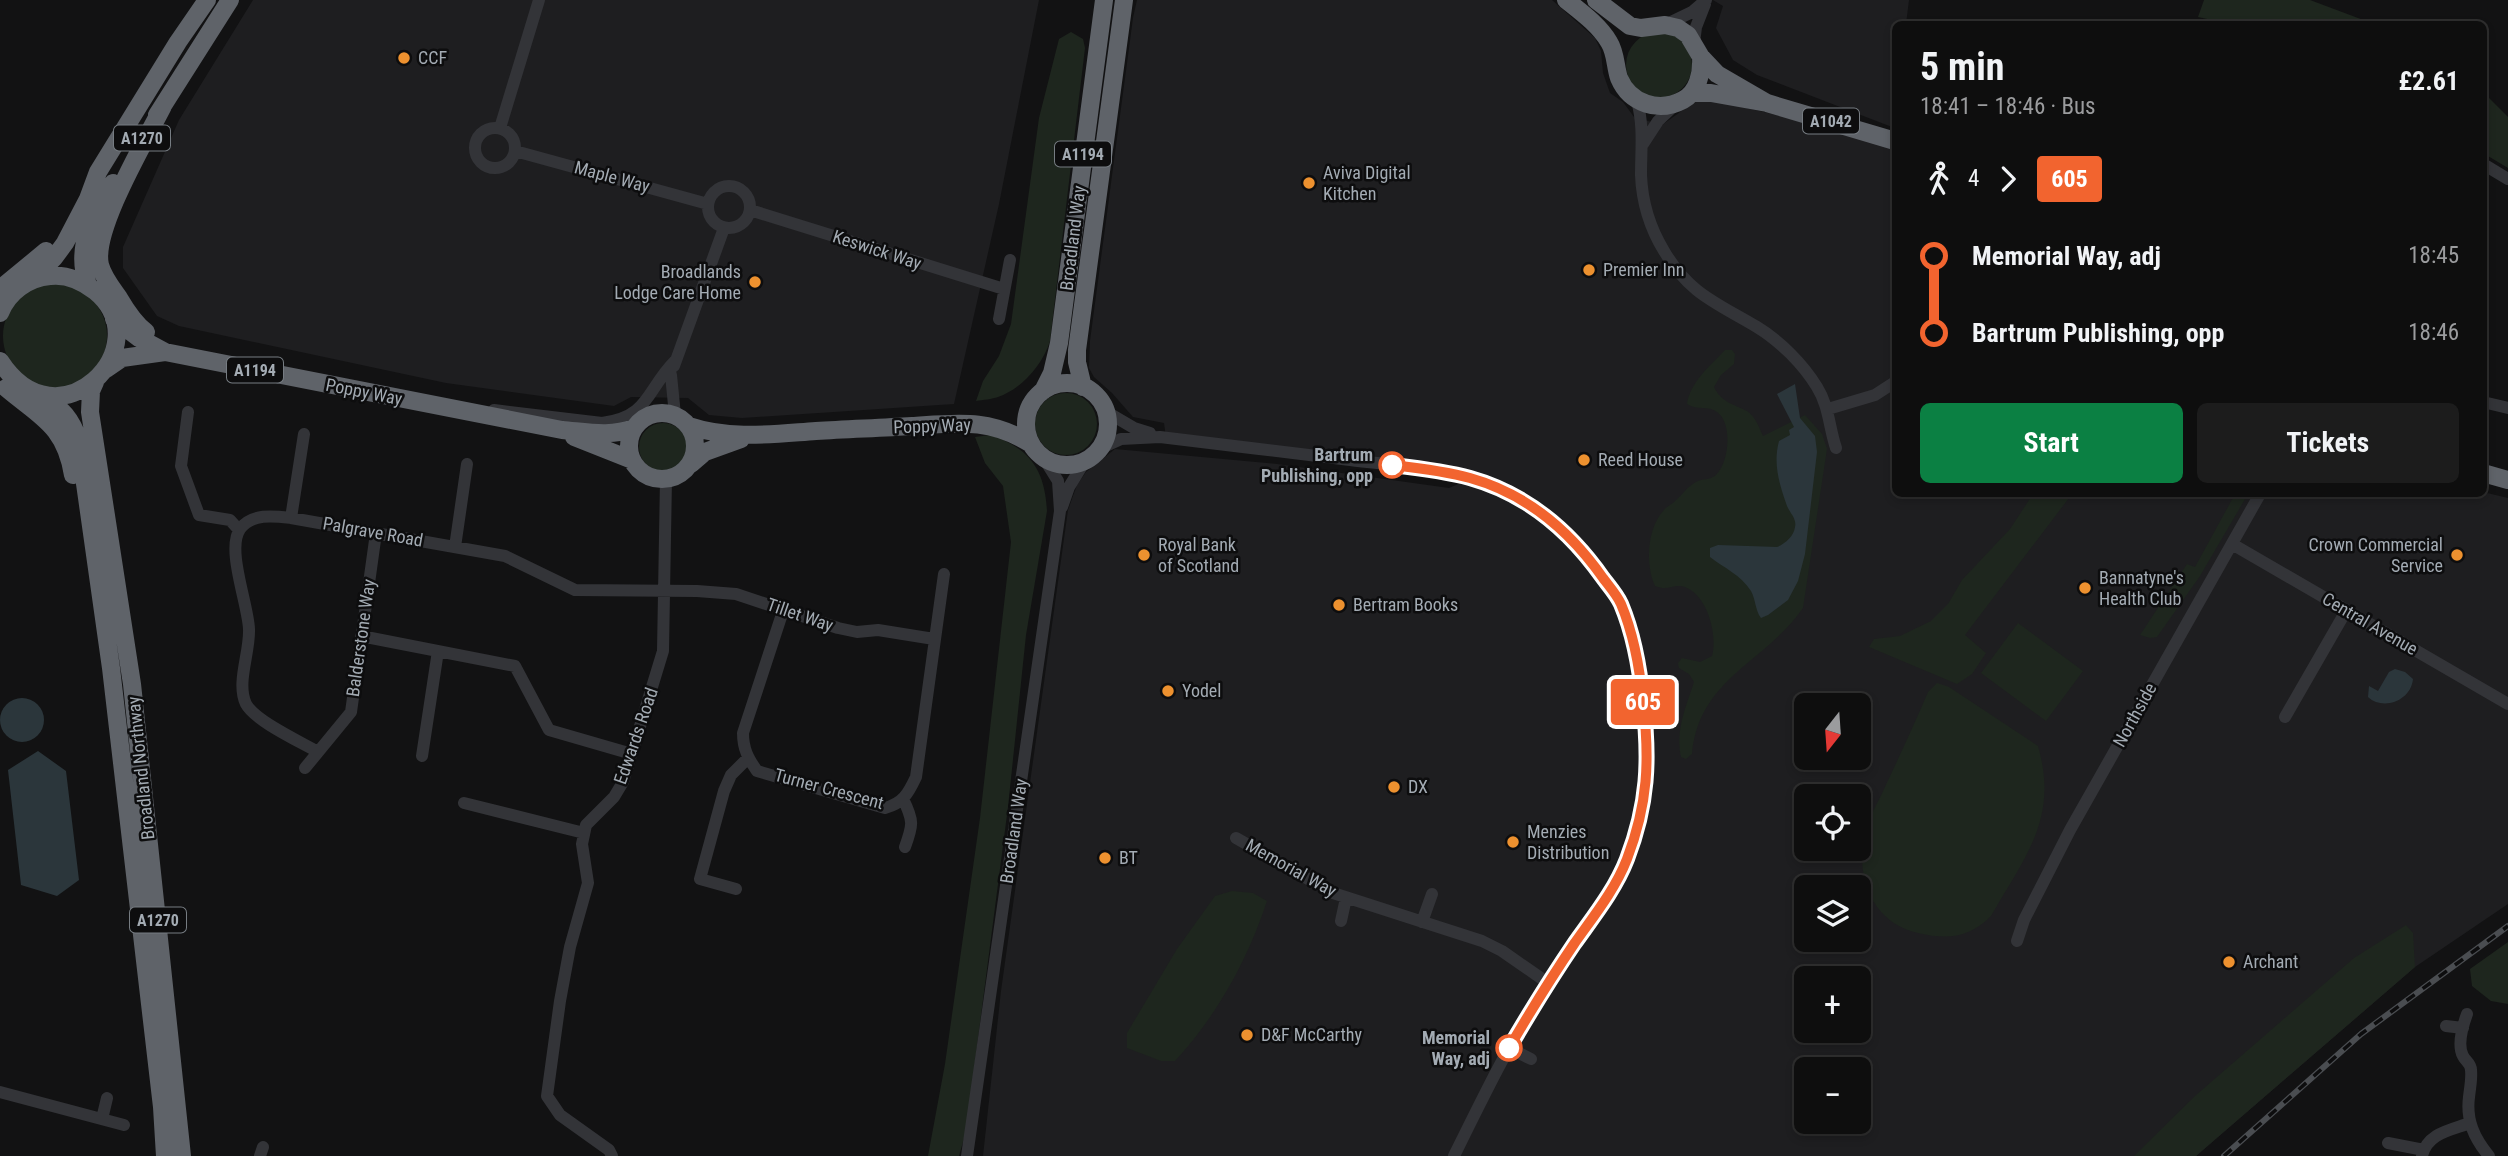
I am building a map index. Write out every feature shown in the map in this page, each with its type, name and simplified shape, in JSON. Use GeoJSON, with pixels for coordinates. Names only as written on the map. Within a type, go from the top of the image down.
{"type":"FeatureCollection","features":[{"type":"Feature","properties":{"kind":"highway","name":"A1270"},"geometry":{"type":"LineString","coordinates":[[32,280],[65,243],[88,199],[98,172],[207,0]]}},
{"type":"Feature","properties":{"kind":"highway","name":"A1270"},"geometry":{"type":"LineString","coordinates":[[88,285],[82,262],[82,249],[88,229],[110,188],[230,0]]}},
{"type":"Feature","properties":{"kind":"highway","name":"Broadland Way"},"geometry":{"type":"LineString","coordinates":[[1037,398],[1052,373],[1059,343],[1104,0]]}},
{"type":"Feature","properties":{"kind":"highway","name":"Broadland Way"},"geometry":{"type":"LineString","coordinates":[[1083,387],[1077,350],[1124,0]]}},
{"type":"Feature","properties":{"kind":"highway"},"geometry":{"type":"LineString","coordinates":[[1566,0],[1603,34],[1613,49],[1620,81],[1637,101],[1660,107],[1676,103],[1692,93],[1702,67],[1698,50],[1678,28],[1665,25],[1641,28],[1624,23],[1596,0]]}},
{"type":"Feature","properties":{"kind":"highway"},"geometry":{"type":"LineString","coordinates":[[1616,61],[1624,42],[1641,28]]}},
{"type":"Feature","properties":{"kind":"highway","name":"A1042"},"geometry":{"type":"LineString","coordinates":[[1698,50],[1717,74],[1767,103]]}},
{"type":"Feature","properties":{"kind":"highway","name":"A1042"},"geometry":{"type":"LineString","coordinates":[[1692,93],[1711,93],[1767,103],[1892,140]]}},
{"type":"Feature","properties":{"kind":"highway"},"geometry":{"type":"LineString","coordinates":[[163,106],[117,198],[101,239],[100,267],[107,281],[127,312],[152,336],[292,369],[344,388]]}},
{"type":"Feature","properties":{"kind":"highway"},"geometry":{"type":"LineString","coordinates":[[0,289],[46,252],[98,172]]}},
{"type":"Feature","properties":{"kind":"highway"},"geometry":{"type":"LineString","coordinates":[[0,313],[3,304],[16,290],[32,280],[51,276],[71,278],[88,285]]}},
{"type":"Feature","properties":{"kind":"highway","name":"Poppy Way"},"geometry":{"type":"LineString","coordinates":[[88,285],[108,306],[114,319],[139,338],[166,352],[562,430],[606,434],[622,432],[641,422]]}},
{"type":"Feature","properties":{"kind":"highway","name":"Broadland Northway"},"geometry":{"type":"LineString","coordinates":[[114,319],[116,337],[113,354],[91,391],[90,412],[132,684],[182,1156]]}},
{"type":"Feature","properties":{"kind":"highway","name":"Poppy Way"},"geometry":{"type":"LineString","coordinates":[[42,396],[70,395],[101,376],[122,358],[166,352]]}},
{"type":"Feature","properties":{"kind":"highway","name":"Broadland Northway"},"geometry":{"type":"LineString","coordinates":[[0,361],[10,376],[24,388],[62,409],[73,425],[79,441],[111,668],[162,1107],[165,1156]]}},
{"type":"Feature","properties":{"kind":"highway"},"geometry":{"type":"LineString","coordinates":[[0,382],[53,425],[70,457],[104,647],[111,668]]}},
{"type":"Feature","properties":{"kind":"highway"},"geometry":{"type":"LineString","coordinates":[[1063,384],[1083,387],[1097,397],[1105,411],[1107,430],[1099,449],[1085,461],[1072,465],[1061,465],[1037,450],[1027,434],[1026,422],[1037,398],[1063,384]]}},
{"type":"Feature","properties":{"kind":"highway","name":"Poppy Way"},"geometry":{"type":"LineString","coordinates":[[682,421],[712,434],[751,436],[919,425],[986,424],[1017,415],[1037,398]]}},
{"type":"Feature","properties":{"kind":"highway"},"geometry":{"type":"LineString","coordinates":[[666,413],[682,421],[696,445],[691,464],[675,477],[666,479],[646,475],[632,460],[629,449],[630,438],[641,422],[666,413]]}},
{"type":"Feature","properties":{"kind":"highway","name":"Poppy Way"},"geometry":{"type":"LineString","coordinates":[[986,424],[1014,433],[1037,450]]}},
{"type":"Feature","properties":{"kind":"highway","name":"Poppy Way"},"geometry":{"type":"LineString","coordinates":[[562,430],[632,460]]}},
{"type":"Feature","properties":{"kind":"highway","name":"Poppy Way"},"geometry":{"type":"LineString","coordinates":[[691,464],[705,452],[751,436]]}},
{"type":"Feature","properties":{"kind":"highway"},"geometry":{"type":"LineString","coordinates":[[2487,474],[2508,480]]}},
{"type":"Feature","properties":{"kind":"street"},"geometry":{"type":"LineString","coordinates":[[500,128],[538,0]]}},
{"type":"Feature","properties":{"kind":"street"},"geometry":{"type":"LineString","coordinates":[[1665,25],[1692,12],[1707,0]]}},
{"type":"Feature","properties":{"kind":"street"},"geometry":{"type":"LineString","coordinates":[[1698,50],[1696,27],[1707,0]]}},
{"type":"Feature","properties":{"kind":"street"},"geometry":{"type":"LineString","coordinates":[[1637,101],[1642,116],[1645,205],[1652,228],[1664,251],[1683,277],[1705,298],[1759,328],[1784,347],[1811,377],[1828,409],[1836,448]]}},
{"type":"Feature","properties":{"kind":"street"},"geometry":{"type":"LineString","coordinates":[[1643,144],[1658,121],[1676,103]]}},
{"type":"Feature","properties":{"kind":"street"},"geometry":{"type":"LineString","coordinates":[[500,128],[512,137],[515,151],[511,160],[498,168],[486,166],[475,150],[478,138],[487,130],[500,128]]}},
{"type":"Feature","properties":{"kind":"street","name":"Maple Way"},"geometry":{"type":"LineString","coordinates":[[515,151],[708,204]]}},
{"type":"Feature","properties":{"kind":"street"},"geometry":{"type":"LineString","coordinates":[[2487,166],[2508,179]]}},
{"type":"Feature","properties":{"kind":"street"},"geometry":{"type":"LineString","coordinates":[[736,188],[747,197],[750,211],[739,226],[724,228],[711,217],[708,204],[715,191],[736,188]]}},
{"type":"Feature","properties":{"kind":"street","name":"Keswick Way"},"geometry":{"type":"LineString","coordinates":[[750,211],[1004,289]]}},
{"type":"Feature","properties":{"kind":"street"},"geometry":{"type":"LineString","coordinates":[[641,422],[671,375],[724,228]]}},
{"type":"Feature","properties":{"kind":"street"},"geometry":{"type":"LineString","coordinates":[[999,319],[1010,260]]}},
{"type":"Feature","properties":{"kind":"street"},"geometry":{"type":"LineString","coordinates":[[435,405],[508,410],[602,423],[616,421],[633,415],[645,404],[664,373],[675,361]]}},
{"type":"Feature","properties":{"kind":"street"},"geometry":{"type":"LineString","coordinates":[[671,375],[682,421]]}},
{"type":"Feature","properties":{"kind":"street"},"geometry":{"type":"LineString","coordinates":[[1828,409],[1875,395],[1892,384]]}},
{"type":"Feature","properties":{"kind":"street"},"geometry":{"type":"LineString","coordinates":[[2487,403],[2508,408]]}},
{"type":"Feature","properties":{"kind":"street"},"geometry":{"type":"LineString","coordinates":[[1105,411],[1134,428],[1160,436],[1398,466],[1471,478],[1510,494],[1548,516],[1575,541],[1620,602],[1634,645],[1647,731],[1647,786],[1640,821],[1627,861],[1598,910],[1548,982],[1509,1048],[1454,1156]]}},
{"type":"Feature","properties":{"kind":"street"},"geometry":{"type":"LineString","coordinates":[[188,412],[181,466],[199,515],[230,520],[239,530],[236,560],[249,631],[243,694],[248,708],[318,752]]}},
{"type":"Feature","properties":{"kind":"street"},"geometry":{"type":"LineString","coordinates":[[291,518],[304,435]]}},
{"type":"Feature","properties":{"kind":"street"},"geometry":{"type":"LineString","coordinates":[[1099,449],[1121,439],[1160,436]]}},
{"type":"Feature","properties":{"kind":"street","name":"Broadland Way"},"geometry":{"type":"LineString","coordinates":[[968,1155],[1060,511],[1058,481],[1037,450]]}},
{"type":"Feature","properties":{"kind":"street","name":"Broadland Way"},"geometry":{"type":"LineString","coordinates":[[1060,511],[1069,487],[1085,461]]}},
{"type":"Feature","properties":{"kind":"street"},"geometry":{"type":"LineString","coordinates":[[455,547],[467,464]]}},
{"type":"Feature","properties":{"kind":"street","name":"Edwards Road"},"geometry":{"type":"LineString","coordinates":[[584,833],[586,825],[614,797],[623,782],[663,651],[666,479]]}},
{"type":"Feature","properties":{"kind":"street","name":"Northside"},"geometry":{"type":"LineString","coordinates":[[2017,941],[2024,920],[2070,830],[2258,497]]}},
{"type":"Feature","properties":{"kind":"street","name":"Palgrave Road"},"geometry":{"type":"LineString","coordinates":[[239,530],[250,520],[267,516],[291,518],[505,556],[575,590],[666,592]]}},
{"type":"Feature","properties":{"kind":"street","name":"Balderstone Way"},"geometry":{"type":"LineString","coordinates":[[304,768],[351,712],[376,533]]}},
{"type":"Feature","properties":{"kind":"street","name":"Central Avenue"},"geometry":{"type":"LineString","coordinates":[[2232,544],[2508,704]]}},
{"type":"Feature","properties":{"kind":"street","name":"Turner Crescent"},"geometry":{"type":"LineString","coordinates":[[748,758],[757,771],[885,808],[898,804],[908,794],[916,777],[944,574]]}},
{"type":"Feature","properties":{"kind":"street","name":"Tillet Way"},"geometry":{"type":"LineString","coordinates":[[666,592],[736,594],[838,628],[857,632],[878,630],[934,639]]}},
{"type":"Feature","properties":{"kind":"street"},"geometry":{"type":"LineString","coordinates":[[736,888],[700,879],[724,791],[731,775],[748,758],[743,748],[743,733],[784,608]]}},
{"type":"Feature","properties":{"kind":"street"},"geometry":{"type":"LineString","coordinates":[[2285,717],[2346,611]]}},
{"type":"Feature","properties":{"kind":"street"},"geometry":{"type":"LineString","coordinates":[[361,636],[515,666],[549,730],[632,754]]}},
{"type":"Feature","properties":{"kind":"street"},"geometry":{"type":"LineString","coordinates":[[422,756],[438,651]]}},
{"type":"Feature","properties":{"kind":"street","name":"Turner Crescent"},"geometry":{"type":"LineString","coordinates":[[903,799],[912,818],[912,829],[905,847]]}},
{"type":"Feature","properties":{"kind":"street"},"geometry":{"type":"LineString","coordinates":[[464,803],[584,833],[582,844],[588,883],[570,947],[547,1096],[560,1115],[609,1150],[612,1156]]}},
{"type":"Feature","properties":{"kind":"street","name":"Memorial Way"},"geometry":{"type":"LineString","coordinates":[[1236,838],[1316,885],[1346,898],[1482,941],[1548,982]]}},
{"type":"Feature","properties":{"kind":"street"},"geometry":{"type":"LineString","coordinates":[[1422,922],[1432,894]]}},
{"type":"Feature","properties":{"kind":"street","name":"Memorial Way"},"geometry":{"type":"LineString","coordinates":[[1341,921],[1346,898]]}},
{"type":"Feature","properties":{"kind":"street"},"geometry":{"type":"LineString","coordinates":[[2467,1014],[2463,1028],[2462,1055],[2472,1071],[2468,1108],[2470,1123],[2476,1139],[2489,1156]]}},
{"type":"Feature","properties":{"kind":"street"},"geometry":{"type":"LineString","coordinates":[[2446,1026],[2463,1028]]}},
{"type":"Feature","properties":{"kind":"street"},"geometry":{"type":"LineString","coordinates":[[1509,1048],[1531,1059]]}},
{"type":"Feature","properties":{"kind":"street"},"geometry":{"type":"LineString","coordinates":[[0,1092],[124,1125]]}},
{"type":"Feature","properties":{"kind":"street"},"geometry":{"type":"LineString","coordinates":[[102,1119],[107,1098]]}},
{"type":"Feature","properties":{"kind":"street"},"geometry":{"type":"LineString","coordinates":[[2388,1143],[2423,1153],[2431,1139],[2470,1123]]}},
{"type":"Feature","properties":{"kind":"shaded area"},"geometry":{"type":"Polygon","coordinates":[[[253,0],[1039,0],[999,204],[954,404],[742,418],[709,415],[688,398],[631,397],[614,406],[446,383],[179,326],[157,316],[123,268],[123,247],[179,120],[253,0]]]}},
{"type":"Feature","properties":{"kind":"shaded area"},"geometry":{"type":"Polygon","coordinates":[[[1137,0],[1552,0],[1595,38],[1601,51],[1603,73],[1610,93],[1623,102],[1634,117],[1662,125],[1697,100],[1725,103],[1820,125],[1892,147],[1892,497],[2487,497],[2487,493],[2508,498],[2508,904],[2415,967],[2196,1156],[983,1156],[1001,991],[1068,510],[1077,485],[1086,472],[1115,449],[1277,464],[1449,488],[1470,479],[1166,437],[1164,423],[1133,417],[1094,377],[1089,368],[1090,341],[1137,0]]]}},
{"type":"Feature","properties":{"kind":"shaded area"},"geometry":{"type":"Polygon","coordinates":[[[1713,0],[1909,0],[1906,21],[1892,21],[1892,127],[1757,75],[1733,60],[1716,28],[1723,6],[1713,0]]]}},
{"type":"Feature","properties":{"kind":"shaded area"},"geometry":{"type":"Polygon","coordinates":[[[2204,0],[2310,0],[2366,21],[2216,21],[2198,17],[2204,0]]]}},
{"type":"Feature","properties":{"kind":"shaded area"},"geometry":{"type":"Polygon","coordinates":[[[1071,32],[1083,39],[1085,48],[1050,341],[1037,367],[1023,382],[998,397],[976,401],[983,381],[999,356],[1011,324],[1039,118],[1059,39],[1071,32]]]}},
{"type":"Feature","properties":{"kind":"shaded area"},"geometry":{"type":"Polygon","coordinates":[[[1659,32],[1672,35],[1682,42],[1689,52],[1692,65],[1689,78],[1682,88],[1672,95],[1659,98],[1646,95],[1636,88],[1629,78],[1626,65],[1629,52],[1636,42],[1646,35],[1659,32]]]}},
{"type":"Feature","properties":{"kind":"shaded area"},"geometry":{"type":"Polygon","coordinates":[[[2487,96],[2508,117],[2508,168],[2487,155],[2487,96]]]}},
{"type":"Feature","properties":{"kind":"shaded area"},"geometry":{"type":"Polygon","coordinates":[[[55,284],[75,288],[92,299],[103,316],[107,336],[103,356],[92,373],[75,384],[55,388],[35,384],[18,373],[7,356],[3,336],[7,316],[18,299],[35,288],[55,284]]]}},
{"type":"Feature","properties":{"kind":"shaded area"},"geometry":{"type":"Polygon","coordinates":[[[1725,350],[1732,350],[1735,354],[1734,364],[1721,375],[1714,387],[1720,396],[1750,413],[1763,436],[1805,415],[1822,434],[1827,449],[1803,608],[1788,627],[1720,689],[1707,707],[1697,728],[1692,754],[1686,759],[1681,757],[1679,737],[1694,682],[1689,674],[1679,668],[1678,663],[1682,658],[1700,662],[1712,656],[1712,626],[1704,605],[1690,590],[1681,586],[1655,586],[1649,547],[1654,526],[1664,510],[1693,484],[1716,475],[1724,462],[1727,434],[1722,417],[1714,410],[1687,404],[1692,388],[1725,350]]]}},
{"type":"Feature","properties":{"kind":"shaded area"},"geometry":{"type":"Polygon","coordinates":[[[1795,384],[1800,418],[1815,436],[1817,452],[1805,554],[1798,581],[1788,600],[1761,618],[1747,585],[1710,557],[1710,548],[1718,545],[1777,547],[1793,534],[1795,521],[1782,489],[1777,458],[1779,441],[1790,435],[1789,430],[1794,427],[1777,394],[1795,384]]]}},
{"type":"Feature","properties":{"kind":"shaded area"},"geometry":{"type":"Polygon","coordinates":[[[1066,393],[1088,402],[1097,424],[1088,446],[1066,455],[1044,446],[1035,424],[1044,402],[1066,393]]]}},
{"type":"Feature","properties":{"kind":"shaded area"},"geometry":{"type":"Polygon","coordinates":[[[663,423],[672,424],[680,430],[686,438],[686,456],[680,464],[672,470],[663,471],[654,470],[646,464],[640,456],[639,447],[640,438],[646,430],[654,424],[663,423]]]}},
{"type":"Feature","properties":{"kind":"shaded area"},"geometry":{"type":"Polygon","coordinates":[[[990,435],[1016,447],[1033,462],[1043,484],[1047,511],[1026,635],[1008,807],[966,1131],[959,1156],[928,1156],[945,1064],[980,818],[1011,542],[1003,486],[985,463],[975,437],[990,435]]]}},
{"type":"Feature","properties":{"kind":"shaded area"},"geometry":{"type":"Polygon","coordinates":[[[2031,497],[2070,497],[1965,635],[1986,653],[1972,674],[1957,684],[1869,647],[1874,639],[1900,636],[1931,621],[1948,604],[1962,580],[2010,529],[2031,497]]]}},
{"type":"Feature","properties":{"kind":"shaded area"},"geometry":{"type":"Polygon","coordinates":[[[2233,497],[2246,497],[2200,576],[2157,637],[2140,635],[2187,564],[2195,567],[2233,497]]]}},
{"type":"Feature","properties":{"kind":"shaded area"},"geometry":{"type":"Polygon","coordinates":[[[2018,623],[2083,671],[2046,721],[1981,673],[2018,623]]]}},
{"type":"Feature","properties":{"kind":"shaded area"},"geometry":{"type":"Polygon","coordinates":[[[2395,669],[2405,672],[2413,679],[2407,693],[2395,702],[2388,703],[2374,701],[2368,697],[2369,686],[2378,691],[2389,672],[2395,669]]]}},
{"type":"Feature","properties":{"kind":"shaded area"},"geometry":{"type":"Polygon","coordinates":[[[1937,683],[1949,687],[2038,746],[2043,772],[2041,816],[2035,836],[2016,874],[1991,916],[1975,929],[1948,936],[1918,933],[1894,923],[1877,906],[1871,896],[1871,875],[1864,875],[1863,872],[1862,861],[1871,861],[1871,816],[1928,692],[1937,683]]]}},
{"type":"Feature","properties":{"kind":"shaded area"},"geometry":{"type":"Polygon","coordinates":[[[22,698],[31,699],[38,704],[43,711],[43,729],[38,736],[31,741],[22,742],[13,741],[6,736],[1,729],[0,720],[1,711],[6,704],[13,699],[22,698]]]}},
{"type":"Feature","properties":{"kind":"shaded area"},"geometry":{"type":"Polygon","coordinates":[[[38,751],[66,771],[79,880],[57,896],[21,885],[8,770],[38,751]]]}},
{"type":"Feature","properties":{"kind":"shaded area"},"geometry":{"type":"Polygon","coordinates":[[[1232,891],[1253,893],[1267,901],[1251,944],[1218,1006],[1175,1061],[1161,1061],[1127,1048],[1127,1033],[1177,949],[1215,896],[1232,891]]]}},
{"type":"Feature","properties":{"kind":"shaded area"},"geometry":{"type":"Polygon","coordinates":[[[2406,925],[2413,933],[2415,967],[2196,1156],[2134,1156],[2195,1096],[2354,958],[2406,925]]]}},
{"type":"Feature","properties":{"kind":"shaded area"},"geometry":{"type":"Polygon","coordinates":[[[2508,942],[2508,1004],[2491,1001],[2472,986],[2470,969],[2508,942]]]}},
{"type":"Feature","properties":{"kind":"railway"},"geometry":{"type":"LineString","coordinates":[[2224,1156],[2361,1034],[2508,926]]}},
{"type":"Feature","properties":{"kind":"bus line","name":"605"},"geometry":{"type":"LineString","coordinates":[[1392,465],[1471,478],[1510,494],[1548,516],[1575,541],[1620,602],[1634,645],[1647,731],[1647,786],[1640,821],[1627,861],[1614,885],[1548,982],[1509,1048]]}},
{"type":"Feature","properties":{"kind":"place","name":"CCF"},"geometry":{"type":"Point","coordinates":[404,58]}},
{"type":"Feature","properties":{"kind":"place","name":"Aviva Digital Kitchen"},"geometry":{"type":"Point","coordinates":[1309,183]}},
{"type":"Feature","properties":{"kind":"place","name":"Premier Inn"},"geometry":{"type":"Point","coordinates":[1589,270]}},
{"type":"Feature","properties":{"kind":"place","name":"Broadlands Lodge Care Home"},"geometry":{"type":"Point","coordinates":[755,282]}},
{"type":"Feature","properties":{"kind":"place","name":"Reed House"},"geometry":{"type":"Point","coordinates":[1584,460]}},
{"type":"Feature","properties":{"kind":"place","name":"Bartrum Publishing, opp"},"geometry":{"type":"Point","coordinates":[1392,465]}},
{"type":"Feature","properties":{"kind":"place","name":"Royal Bank of Scotland"},"geometry":{"type":"Point","coordinates":[1144,555]}},
{"type":"Feature","properties":{"kind":"place","name":"Crown Commercial Service"},"geometry":{"type":"Point","coordinates":[2457,555]}},
{"type":"Feature","properties":{"kind":"place","name":"Bannatyne's Health Club"},"geometry":{"type":"Point","coordinates":[2085,588]}},
{"type":"Feature","properties":{"kind":"place","name":"Bertram Books"},"geometry":{"type":"Point","coordinates":[1339,605]}},
{"type":"Feature","properties":{"kind":"place","name":"Yodel"},"geometry":{"type":"Point","coordinates":[1168,691]}},
{"type":"Feature","properties":{"kind":"place","name":"DX"},"geometry":{"type":"Point","coordinates":[1394,787]}},
{"type":"Feature","properties":{"kind":"place","name":"Menzies Distribution"},"geometry":{"type":"Point","coordinates":[1513,842]}},
{"type":"Feature","properties":{"kind":"place","name":"BT"},"geometry":{"type":"Point","coordinates":[1105,858]}},
{"type":"Feature","properties":{"kind":"place","name":"Archant"},"geometry":{"type":"Point","coordinates":[2229,962]}},
{"type":"Feature","properties":{"kind":"place","name":"D&F McCarthy"},"geometry":{"type":"Point","coordinates":[1247,1035]}},
{"type":"Feature","properties":{"kind":"place","name":"Memorial Way, adj"},"geometry":{"type":"Point","coordinates":[1509,1048]}}]}
